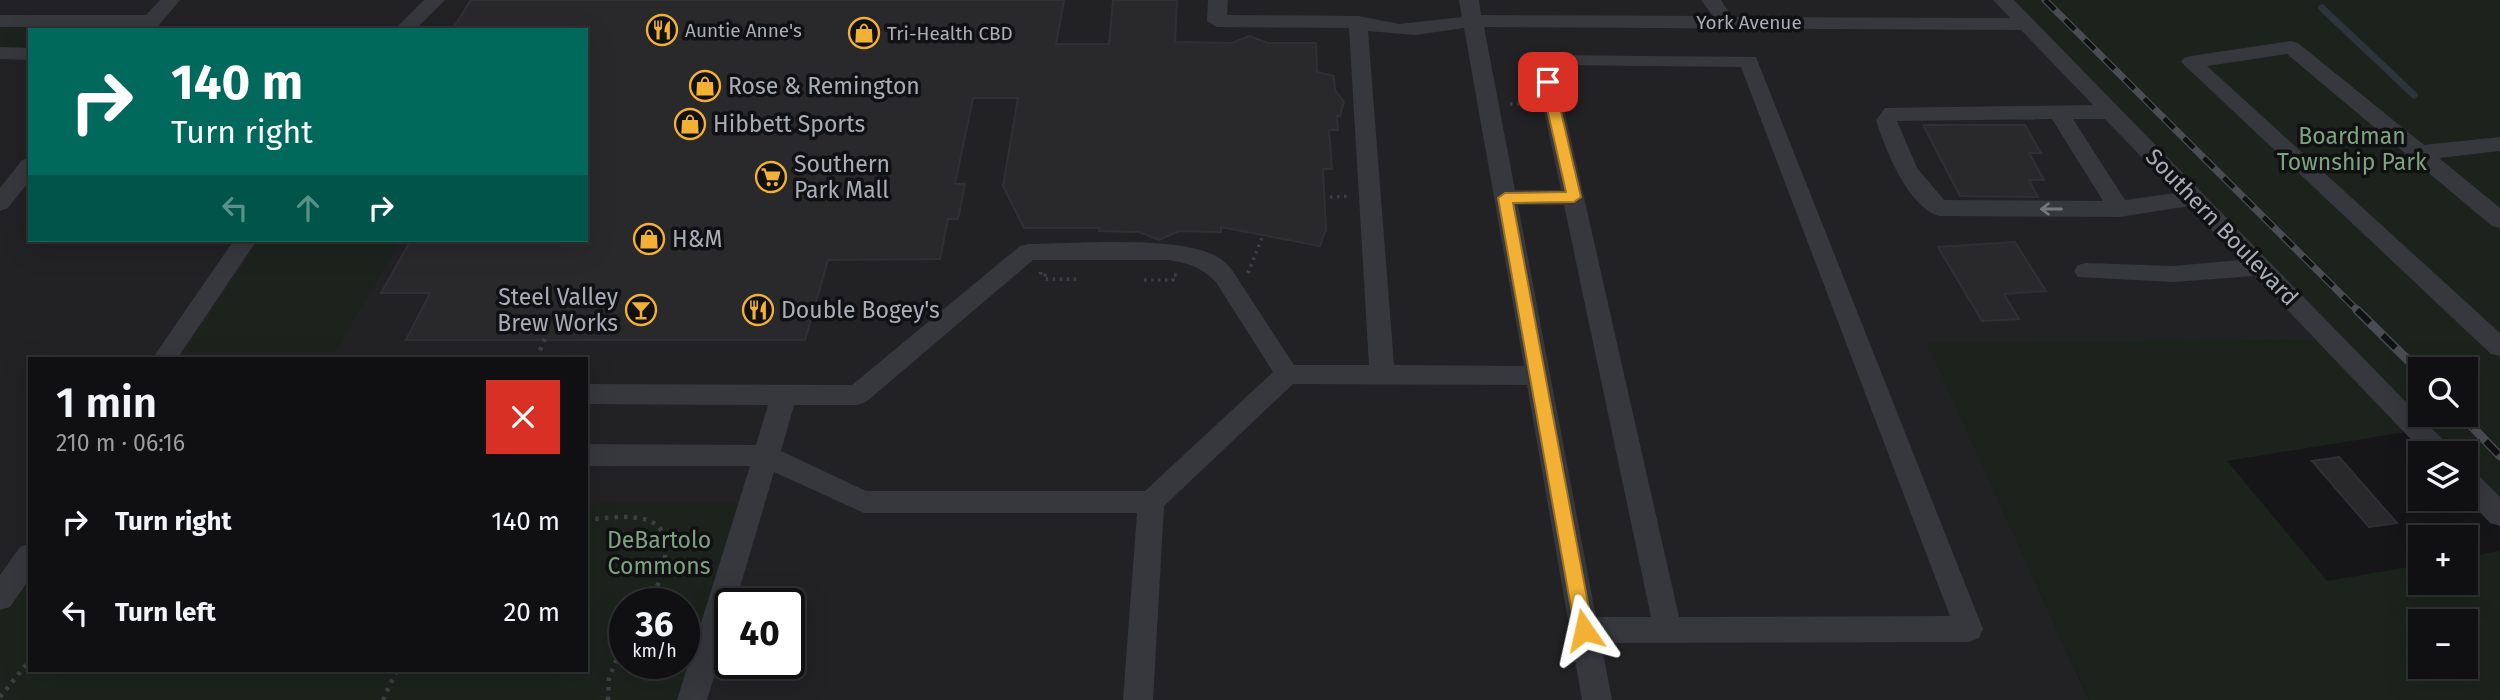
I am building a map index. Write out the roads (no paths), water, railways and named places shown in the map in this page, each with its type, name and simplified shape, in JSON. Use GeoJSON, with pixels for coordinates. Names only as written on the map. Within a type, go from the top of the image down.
{"type":"FeatureCollection","features":[{"type":"Feature","properties":{"kind":"street"},"geometry":{"type":"LineString","coordinates":[[0,21],[148,25],[170,0]]}},
{"type":"Feature","properties":{"kind":"street"},"geometry":{"type":"LineString","coordinates":[[406,28],[435,0]]}},
{"type":"Feature","properties":{"kind":"street","name":"York Avenue"},"geometry":{"type":"LineString","coordinates":[[1218,0],[1217,21],[1358,22],[1372,27],[1430,28],[1471,11],[1688,22],[2026,23]]}},
{"type":"Feature","properties":{"kind":"street"},"geometry":{"type":"LineString","coordinates":[[1711,0],[1726,22]]}},
{"type":"Feature","properties":{"kind":"street","name":"Southern Boulevard"},"geometry":{"type":"LineString","coordinates":[[2003,0],[2428,441]]}},
{"type":"Feature","properties":{"kind":"street"},"geometry":{"type":"LineString","coordinates":[[1471,11],[1597,700]]}},
{"type":"Feature","properties":{"kind":"street"},"geometry":{"type":"LineString","coordinates":[[1358,22],[1382,375]]}},
{"type":"Feature","properties":{"kind":"street"},"geometry":{"type":"LineString","coordinates":[[1688,22],[1700,60]]}},
{"type":"Feature","properties":{"kind":"street"},"geometry":{"type":"LineString","coordinates":[[2500,220],[2291,47],[2191,62],[2500,347]]}},
{"type":"Feature","properties":{"kind":"street"},"geometry":{"type":"LineString","coordinates":[[0,53],[28,54]]}},
{"type":"Feature","properties":{"kind":"street"},"geometry":{"type":"LineString","coordinates":[[1584,630],[1668,630],[1969,629],[1749,61],[1543,59],[1668,630]]}},
{"type":"Feature","properties":{"kind":"street"},"geometry":{"type":"LineString","coordinates":[[2111,113],[1892,113],[1886,120],[1893,143],[1928,200],[1939,208],[2119,209],[2194,198]]}},
{"type":"Feature","properties":{"kind":"street"},"geometry":{"type":"LineString","coordinates":[[2059,114],[2119,209]]}},
{"type":"Feature","properties":{"kind":"street"},"geometry":{"type":"LineString","coordinates":[[2419,153],[2500,144]]}},
{"type":"Feature","properties":{"kind":"street"},"geometry":{"type":"LineString","coordinates":[[0,203],[28,168]]}},
{"type":"Feature","properties":{"kind":"street"},"geometry":{"type":"LineString","coordinates":[[1505,198],[1574,197]]}},
{"type":"Feature","properties":{"kind":"street"},"geometry":{"type":"LineString","coordinates":[[165,357],[245,242]]}},
{"type":"Feature","properties":{"kind":"street"},"geometry":{"type":"LineString","coordinates":[[588,394],[857,395],[1028,252],[1168,252],[1193,256],[1212,264],[1224,276],[1287,374]]}},
{"type":"Feature","properties":{"kind":"street"},"geometry":{"type":"LineString","coordinates":[[2086,271],[2173,274],[2261,267]]}},
{"type":"Feature","properties":{"kind":"street"},"geometry":{"type":"LineString","coordinates":[[1138,700],[1151,502],[1287,374],[1536,376]]}},
{"type":"Feature","properties":{"kind":"street"},"geometry":{"type":"LineString","coordinates":[[692,700],[784,395]]}},
{"type":"Feature","properties":{"kind":"street"},"geometry":{"type":"LineString","coordinates":[[588,455],[766,456],[864,502],[1151,502]]}},
{"type":"Feature","properties":{"kind":"street"},"geometry":{"type":"LineString","coordinates":[[2478,492],[2500,515]]}},
{"type":"Feature","properties":{"kind":"street"},"geometry":{"type":"LineString","coordinates":[[0,598],[17,564]]}},
{"type":"Feature","properties":{"kind":"waterway"},"geometry":{"type":"LineString","coordinates":[[2322,8],[2414,95]]}},
{"type":"Feature","properties":{"kind":"railway"},"geometry":{"type":"LineString","coordinates":[[2045,0],[2359,312]]}},
{"type":"Feature","properties":{"kind":"railway"},"geometry":{"type":"LineString","coordinates":[[2357,310],[2408,360]]}},
{"type":"Feature","properties":{"kind":"railway"},"geometry":{"type":"LineString","coordinates":[[2472,427],[2500,456]]}},
{"type":"Feature","properties":{"kind":"place","name":"Auntie Anne's"},"geometry":{"type":"Point","coordinates":[662,30]}},
{"type":"Feature","properties":{"kind":"place","name":"Tri-Health CBD"},"geometry":{"type":"Point","coordinates":[864,33]}},
{"type":"Feature","properties":{"kind":"place","name":"Rose & Remington"},"geometry":{"type":"Point","coordinates":[705,86]}},
{"type":"Feature","properties":{"kind":"place","name":"Hibbett Sports"},"geometry":{"type":"Point","coordinates":[690,124]}},
{"type":"Feature","properties":{"kind":"place","name":"Southern Park Mall"},"geometry":{"type":"Point","coordinates":[771,177]}},
{"type":"Feature","properties":{"kind":"place","name":"H&M"},"geometry":{"type":"Point","coordinates":[649,239]}},
{"type":"Feature","properties":{"kind":"place","name":"Steel Valley Brew Works"},"geometry":{"type":"Point","coordinates":[641,310]}},
{"type":"Feature","properties":{"kind":"place","name":"Double Bogey's"},"geometry":{"type":"Point","coordinates":[758,310]}},
{"type":"Feature","properties":{"kind":"park label","name":"Boardman Township Park"},"geometry":{"type":"Point","coordinates":[2352,149]}},
{"type":"Feature","properties":{"kind":"park label","name":"DeBartolo Commons"},"geometry":{"type":"Point","coordinates":[659,553]}}]}
